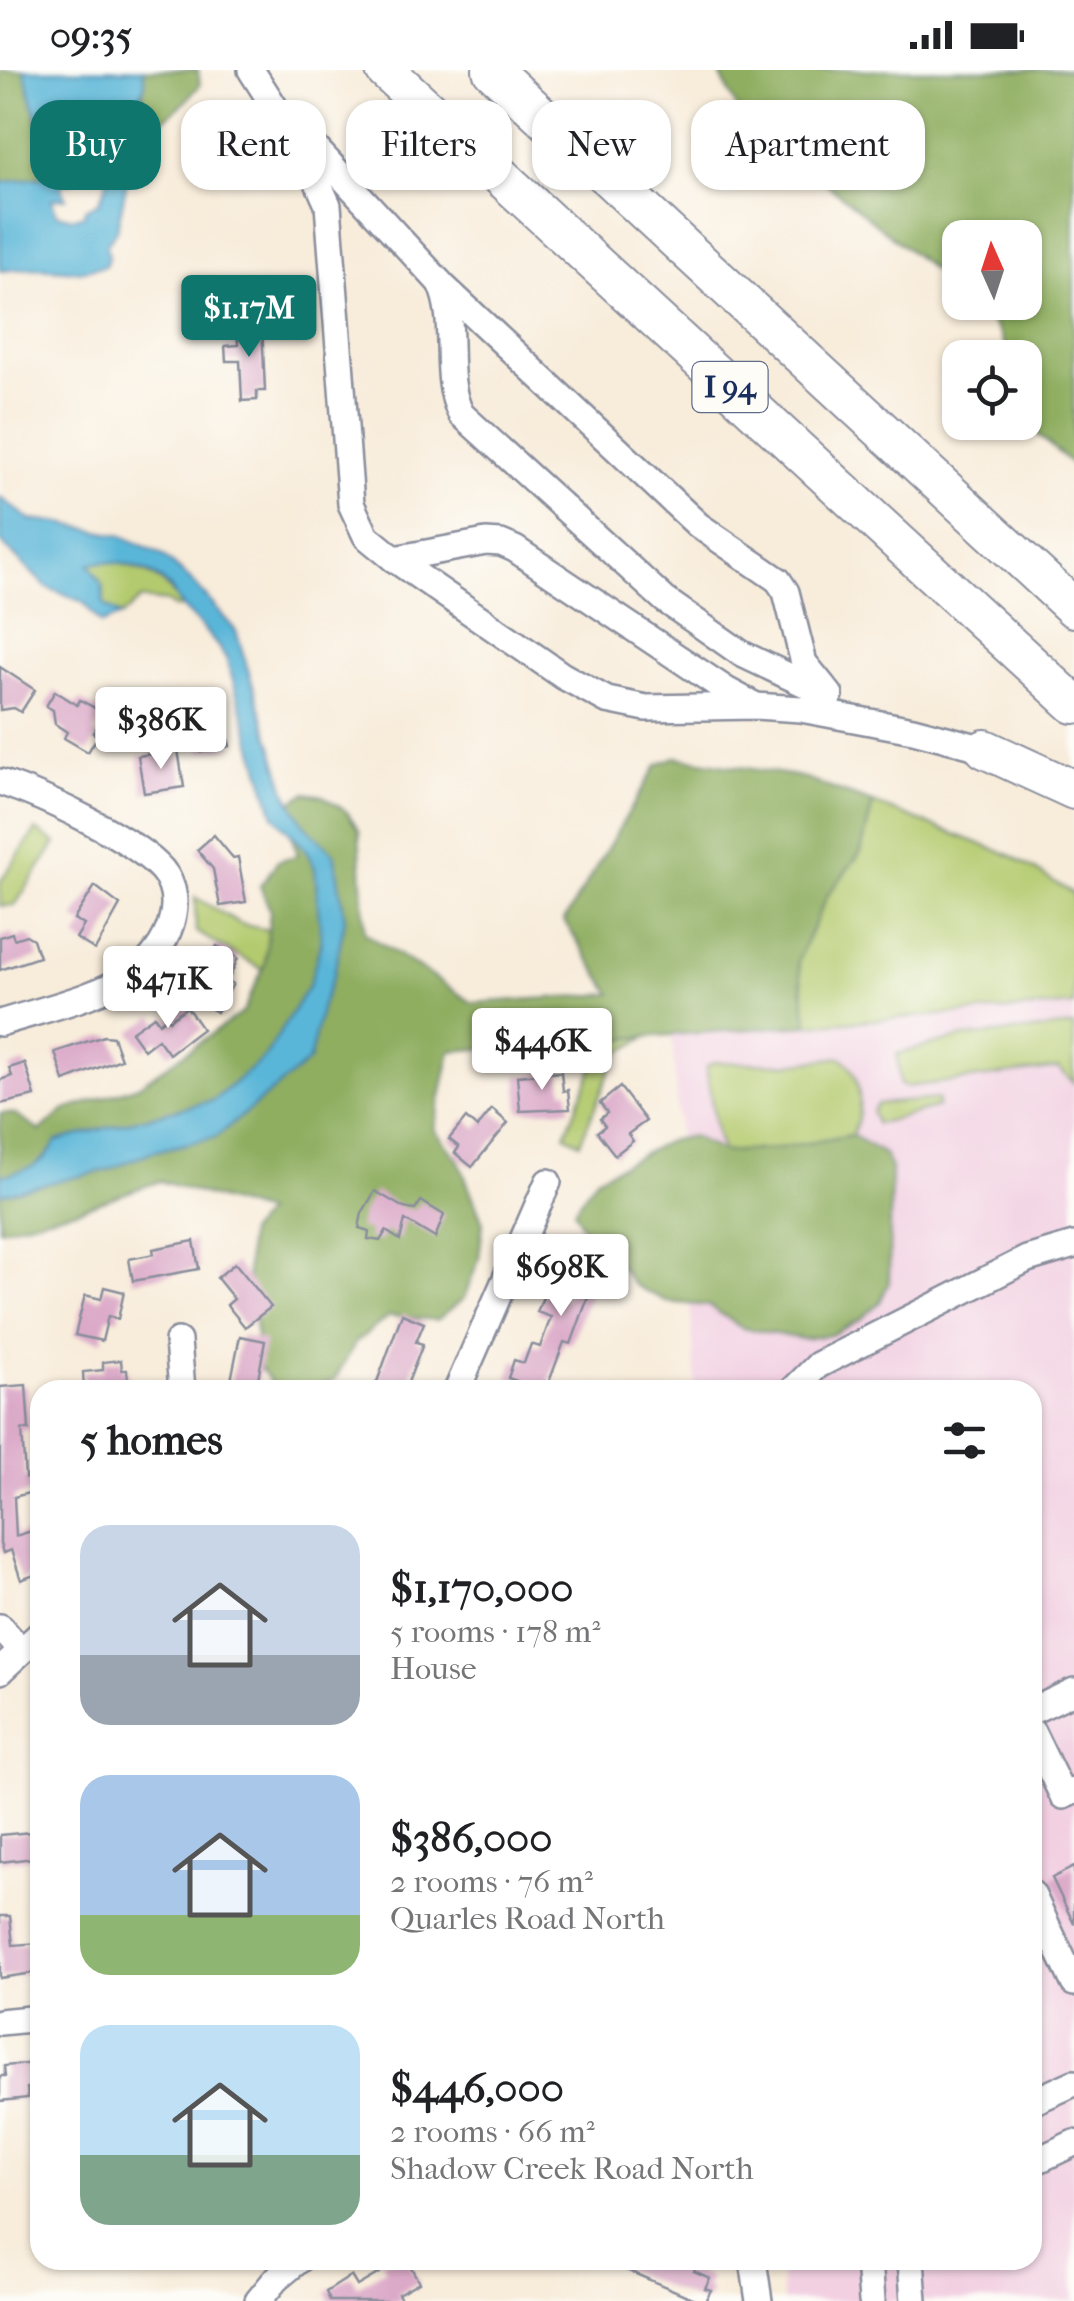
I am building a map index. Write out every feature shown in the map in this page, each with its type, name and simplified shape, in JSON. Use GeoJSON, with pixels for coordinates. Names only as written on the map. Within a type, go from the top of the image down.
{"type":"FeatureCollection","features":[{"type":"Feature","properties":{"kind":"highway","name":"I 94"},"geometry":{"type":"LineString","coordinates":[[386,70],[1074,704]]}},
{"type":"Feature","properties":{"kind":"highway","name":"I 94"},"geometry":{"type":"LineString","coordinates":[[492,70],[1074,608]]}},
{"type":"Feature","properties":{"kind":"highway"},"geometry":{"type":"LineString","coordinates":[[984,749],[1074,790]]}},
{"type":"Feature","properties":{"kind":"street"},"geometry":{"type":"LineString","coordinates":[[251,70],[316,150],[440,283],[698,525],[778,580],[786,592],[804,662],[830,695]]}},
{"type":"Feature","properties":{"kind":"street"},"geometry":{"type":"LineString","coordinates":[[251,70],[306,158],[328,205],[351,504],[366,536],[563,676],[607,700],[646,708],[755,706],[856,718],[984,749]]}},
{"type":"Feature","properties":{"kind":"street"},"geometry":{"type":"LineString","coordinates":[[440,283],[449,310],[456,404],[462,414],[665,600],[742,654],[830,695],[984,749]]}},
{"type":"Feature","properties":{"kind":"street"},"geometry":{"type":"LineString","coordinates":[[394,559],[486,542],[501,543],[755,706]]}},
{"type":"Feature","properties":{"kind":"street"},"geometry":{"type":"LineString","coordinates":[[0,782],[75,814],[146,856],[168,879],[174,904],[170,929],[153,957],[138,970],[94,992],[0,1023]]}},
{"type":"Feature","properties":{"kind":"street"},"geometry":{"type":"LineString","coordinates":[[460,1380],[548,1182]]}},
{"type":"Feature","properties":{"kind":"street"},"geometry":{"type":"LineString","coordinates":[[799,1380],[818,1364],[1028,1259],[1074,1245]]}},
{"type":"Feature","properties":{"kind":"street"},"geometry":{"type":"LineString","coordinates":[[178,1341],[181,1380]]}},
{"type":"Feature","properties":{"kind":"street"},"geometry":{"type":"LineString","coordinates":[[0,1627],[30,1642],[0,1671]]}},
{"type":"Feature","properties":{"kind":"street"},"geometry":{"type":"LineString","coordinates":[[1042,1707],[1074,1692]]}},
{"type":"Feature","properties":{"kind":"street"},"geometry":{"type":"LineString","coordinates":[[1042,1752],[1064,1796],[1074,1791]]}},
{"type":"Feature","properties":{"kind":"street"},"geometry":{"type":"LineString","coordinates":[[1042,1915],[1074,1983]]}},
{"type":"Feature","properties":{"kind":"street"},"geometry":{"type":"LineString","coordinates":[[0,2022],[30,2019]]}},
{"type":"Feature","properties":{"kind":"street"},"geometry":{"type":"LineString","coordinates":[[1042,2097],[1074,2083]]}},
{"type":"Feature","properties":{"kind":"street"},"geometry":{"type":"LineString","coordinates":[[1042,2158],[1074,2143]]}},
{"type":"Feature","properties":{"kind":"street"},"geometry":{"type":"LineString","coordinates":[[258,2301],[288,2270]]}},
{"type":"Feature","properties":{"kind":"street"},"geometry":{"type":"LineString","coordinates":[[754,2270],[759,2301]]}},
{"type":"Feature","properties":{"kind":"street"},"geometry":{"type":"LineString","coordinates":[[870,2270],[872,2301]]}},
{"type":"Feature","properties":{"kind":"street"},"geometry":{"type":"LineString","coordinates":[[912,2270],[914,2301]]}},
{"type":"Feature","properties":{"kind":"shaded area"},"geometry":{"type":"Polygon","coordinates":[[[1074,1005],[1074,2301],[783,2301],[781,2270],[1042,2270],[1042,1380],[695,1380],[672,1035],[1074,1005]]]}},
{"type":"Feature","properties":{"kind":"green space"},"geometry":{"type":"Polygon","coordinates":[[[0,70],[24,70],[32,100],[30,179],[0,183],[0,70]]]}},
{"type":"Feature","properties":{"kind":"green space"},"geometry":{"type":"Polygon","coordinates":[[[142,70],[198,70],[200,85],[161,122],[161,100],[141,100],[142,70]]]}},
{"type":"Feature","properties":{"kind":"green space"},"geometry":{"type":"Polygon","coordinates":[[[718,70],[1074,70],[1074,466],[1042,438],[1042,340],[1002,340],[990,320],[1042,320],[1042,220],[942,220],[942,277],[834,190],[925,190],[925,100],[733,100],[718,70]]]}},
{"type":"Feature","properties":{"kind":"green space"},"geometry":{"type":"Polygon","coordinates":[[[109,560],[160,581],[181,607],[141,599],[121,616],[104,605],[103,586],[89,564],[109,560]]]}},
{"type":"Feature","properties":{"kind":"green space"},"geometry":{"type":"Polygon","coordinates":[[[675,757],[797,776],[873,803],[861,852],[827,896],[798,960],[808,1025],[451,1051],[434,1129],[459,1161],[483,1223],[479,1259],[464,1298],[437,1320],[389,1316],[356,1342],[335,1380],[269,1380],[258,1366],[247,1272],[248,1233],[265,1213],[160,1181],[80,1209],[0,1229],[0,1113],[14,1114],[40,1131],[65,1110],[138,1086],[243,1012],[265,964],[270,910],[260,886],[278,861],[298,855],[286,821],[294,800],[306,793],[323,796],[347,812],[359,830],[365,933],[473,1003],[612,994],[564,921],[657,765],[675,757]]]}},
{"type":"Feature","properties":{"kind":"green space"},"geometry":{"type":"Polygon","coordinates":[[[873,803],[1012,856],[1074,894],[1074,1005],[808,1025],[798,960],[827,896],[861,852],[873,803]]]}},
{"type":"Feature","properties":{"kind":"green space"},"geometry":{"type":"Polygon","coordinates":[[[36,830],[56,843],[15,905],[0,906],[0,882],[36,830]]]}},
{"type":"Feature","properties":{"kind":"green space"},"geometry":{"type":"Polygon","coordinates":[[[195,897],[241,924],[321,942],[301,991],[196,932],[195,897]]]}},
{"type":"Feature","properties":{"kind":"green space"},"geometry":{"type":"Polygon","coordinates":[[[1074,1026],[1074,1083],[1059,1068],[900,1085],[897,1054],[963,1037],[1074,1026]]]}},
{"type":"Feature","properties":{"kind":"green space"},"geometry":{"type":"Polygon","coordinates":[[[647,1037],[617,1054],[580,1143],[565,1135],[599,1053],[609,1040],[647,1037]]]}},
{"type":"Feature","properties":{"kind":"green space"},"geometry":{"type":"Polygon","coordinates":[[[841,1057],[853,1072],[859,1093],[852,1135],[774,1149],[723,1152],[706,1067],[715,1062],[789,1064],[841,1057]]]}},
{"type":"Feature","properties":{"kind":"green space"},"geometry":{"type":"Polygon","coordinates":[[[938,1099],[938,1107],[876,1124],[872,1112],[877,1104],[938,1099]]]}},
{"type":"Feature","properties":{"kind":"green space"},"geometry":{"type":"Polygon","coordinates":[[[852,1135],[884,1154],[891,1168],[889,1283],[880,1302],[861,1319],[831,1335],[803,1339],[742,1328],[709,1306],[668,1302],[634,1285],[610,1253],[582,1226],[574,1210],[596,1178],[668,1141],[692,1136],[723,1152],[774,1149],[852,1135]]]}},
{"type":"Feature","properties":{"kind":"water"},"geometry":{"type":"Polygon","coordinates":[[[24,70],[143,70],[145,83],[139,100],[32,100],[24,70]]]}},
{"type":"Feature","properties":{"kind":"water"},"geometry":{"type":"Polygon","coordinates":[[[30,179],[30,190],[63,190],[66,198],[52,199],[56,214],[74,218],[99,202],[104,190],[125,190],[117,229],[106,246],[109,256],[105,266],[80,271],[0,271],[0,183],[30,179]]]}},
{"type":"Feature","properties":{"kind":"water"},"geometry":{"type":"Polygon","coordinates":[[[0,497],[31,520],[122,536],[161,554],[193,582],[236,631],[287,794],[304,825],[334,853],[345,919],[309,1061],[216,1137],[151,1152],[108,1170],[0,1194],[0,1176],[40,1162],[56,1141],[214,1100],[265,1057],[310,983],[321,942],[315,868],[306,850],[274,815],[221,651],[171,589],[144,570],[110,562],[89,564],[103,586],[104,605],[121,616],[101,624],[83,602],[46,587],[0,541],[0,497]]]}},
{"type":"Feature","properties":{"kind":"building"},"geometry":{"type":"Polygon","coordinates":[[[262,324],[265,391],[257,391],[257,400],[242,401],[240,361],[226,361],[225,346],[238,345],[237,325],[262,324]]]}},
{"type":"Feature","properties":{"kind":"building"},"geometry":{"type":"Polygon","coordinates":[[[0,667],[35,690],[21,712],[14,708],[0,710],[0,667]]]}},
{"type":"Feature","properties":{"kind":"building"},"geometry":{"type":"Polygon","coordinates":[[[55,691],[77,705],[80,700],[102,712],[93,733],[98,736],[88,752],[64,738],[67,732],[55,724],[53,710],[46,706],[55,691]]]}},
{"type":"Feature","properties":{"kind":"building"},"geometry":{"type":"Polygon","coordinates":[[[221,705],[230,746],[201,752],[192,711],[221,705]]]}},
{"type":"Feature","properties":{"kind":"building"},"geometry":{"type":"Polygon","coordinates":[[[178,750],[184,787],[144,793],[138,756],[178,750]]]}},
{"type":"Feature","properties":{"kind":"building"},"geometry":{"type":"Polygon","coordinates":[[[214,835],[233,858],[238,857],[246,902],[220,906],[213,869],[197,850],[214,835]]]}},
{"type":"Feature","properties":{"kind":"building"},"geometry":{"type":"Polygon","coordinates":[[[95,886],[120,905],[95,950],[76,938],[84,925],[74,919],[95,886]]]}},
{"type":"Feature","properties":{"kind":"building"},"geometry":{"type":"Polygon","coordinates":[[[12,933],[14,939],[26,935],[33,939],[39,957],[0,970],[0,937],[12,933]]]}},
{"type":"Feature","properties":{"kind":"building"},"geometry":{"type":"Polygon","coordinates":[[[217,946],[238,958],[228,981],[233,984],[217,1012],[195,999],[210,973],[204,970],[217,946]]]}},
{"type":"Feature","properties":{"kind":"building"},"geometry":{"type":"Polygon","coordinates":[[[187,1007],[202,1029],[169,1054],[158,1039],[144,1050],[131,1032],[154,1016],[159,1023],[187,1007]]]}},
{"type":"Feature","properties":{"kind":"building"},"geometry":{"type":"Polygon","coordinates":[[[104,1036],[113,1037],[121,1059],[64,1081],[55,1052],[104,1036]]]}},
{"type":"Feature","properties":{"kind":"building"},"geometry":{"type":"Polygon","coordinates":[[[25,1063],[35,1096],[0,1104],[0,1080],[12,1076],[9,1068],[25,1063]]]}},
{"type":"Feature","properties":{"kind":"building"},"geometry":{"type":"Polygon","coordinates":[[[561,1072],[570,1109],[520,1111],[517,1076],[561,1072]]]}},
{"type":"Feature","properties":{"kind":"building"},"geometry":{"type":"Polygon","coordinates":[[[620,1087],[646,1121],[628,1134],[633,1141],[615,1155],[597,1132],[605,1126],[600,1119],[607,1113],[600,1103],[620,1087]]]}},
{"type":"Feature","properties":{"kind":"building"},"geometry":{"type":"Polygon","coordinates":[[[492,1109],[508,1123],[472,1167],[455,1153],[459,1147],[449,1139],[466,1118],[477,1128],[492,1109]]]}},
{"type":"Feature","properties":{"kind":"building"},"geometry":{"type":"Polygon","coordinates":[[[375,1191],[404,1208],[415,1210],[421,1201],[444,1215],[435,1238],[405,1220],[400,1240],[386,1231],[380,1241],[368,1239],[369,1231],[359,1228],[362,1213],[375,1191]]]}},
{"type":"Feature","properties":{"kind":"building"},"geometry":{"type":"Polygon","coordinates":[[[194,1241],[199,1269],[133,1281],[129,1259],[154,1254],[153,1249],[194,1241]]]}},
{"type":"Feature","properties":{"kind":"building"},"geometry":{"type":"Polygon","coordinates":[[[569,1246],[609,1259],[597,1294],[590,1292],[571,1344],[564,1342],[550,1380],[508,1378],[514,1360],[524,1363],[531,1344],[540,1347],[551,1317],[537,1312],[545,1292],[566,1299],[576,1269],[562,1264],[569,1246]]]}},
{"type":"Feature","properties":{"kind":"building"},"geometry":{"type":"Polygon","coordinates":[[[235,1263],[271,1307],[245,1327],[227,1305],[234,1299],[217,1278],[235,1263]]]}},
{"type":"Feature","properties":{"kind":"building"},"geometry":{"type":"Polygon","coordinates":[[[104,1287],[124,1292],[118,1319],[108,1316],[102,1341],[75,1335],[85,1295],[101,1299],[104,1287]]]}},
{"type":"Feature","properties":{"kind":"building"},"geometry":{"type":"Polygon","coordinates":[[[402,1314],[424,1323],[416,1342],[423,1344],[409,1380],[378,1380],[402,1314]]]}},
{"type":"Feature","properties":{"kind":"building"},"geometry":{"type":"Polygon","coordinates":[[[240,1336],[265,1341],[258,1380],[231,1380],[240,1336]]]}},
{"type":"Feature","properties":{"kind":"building"},"geometry":{"type":"Polygon","coordinates":[[[121,1360],[128,1380],[83,1380],[83,1372],[103,1370],[103,1362],[121,1360]]]}},
{"type":"Feature","properties":{"kind":"building"},"geometry":{"type":"Polygon","coordinates":[[[26,1385],[29,1430],[22,1430],[25,1478],[30,1478],[30,1493],[14,1497],[16,1536],[30,1531],[30,1577],[21,1580],[11,1550],[3,1553],[0,1544],[0,1387],[26,1385]]]}},
{"type":"Feature","properties":{"kind":"building"},"geometry":{"type":"Polygon","coordinates":[[[30,1832],[30,1858],[0,1862],[0,1835],[30,1832]]]}},
{"type":"Feature","properties":{"kind":"building"},"geometry":{"type":"Polygon","coordinates":[[[1074,1867],[1074,1924],[1052,1878],[1074,1867]]]}},
{"type":"Feature","properties":{"kind":"building"},"geometry":{"type":"Polygon","coordinates":[[[0,1916],[10,1916],[13,1945],[30,1944],[30,1974],[0,1978],[0,1916]]]}},
{"type":"Feature","properties":{"kind":"building"},"geometry":{"type":"Polygon","coordinates":[[[30,2063],[28,2098],[0,2101],[4,2066],[30,2063]]]}},
{"type":"Feature","properties":{"kind":"building"},"geometry":{"type":"Polygon","coordinates":[[[384,2270],[412,2270],[419,2282],[398,2294],[402,2301],[330,2301],[326,2292],[351,2276],[357,2286],[384,2270]]]}},
{"type":"Feature","properties":{"kind":"building"},"geometry":{"type":"Polygon","coordinates":[[[626,2270],[694,2270],[710,2278],[705,2288],[711,2290],[705,2301],[626,2270]]]}}]}
